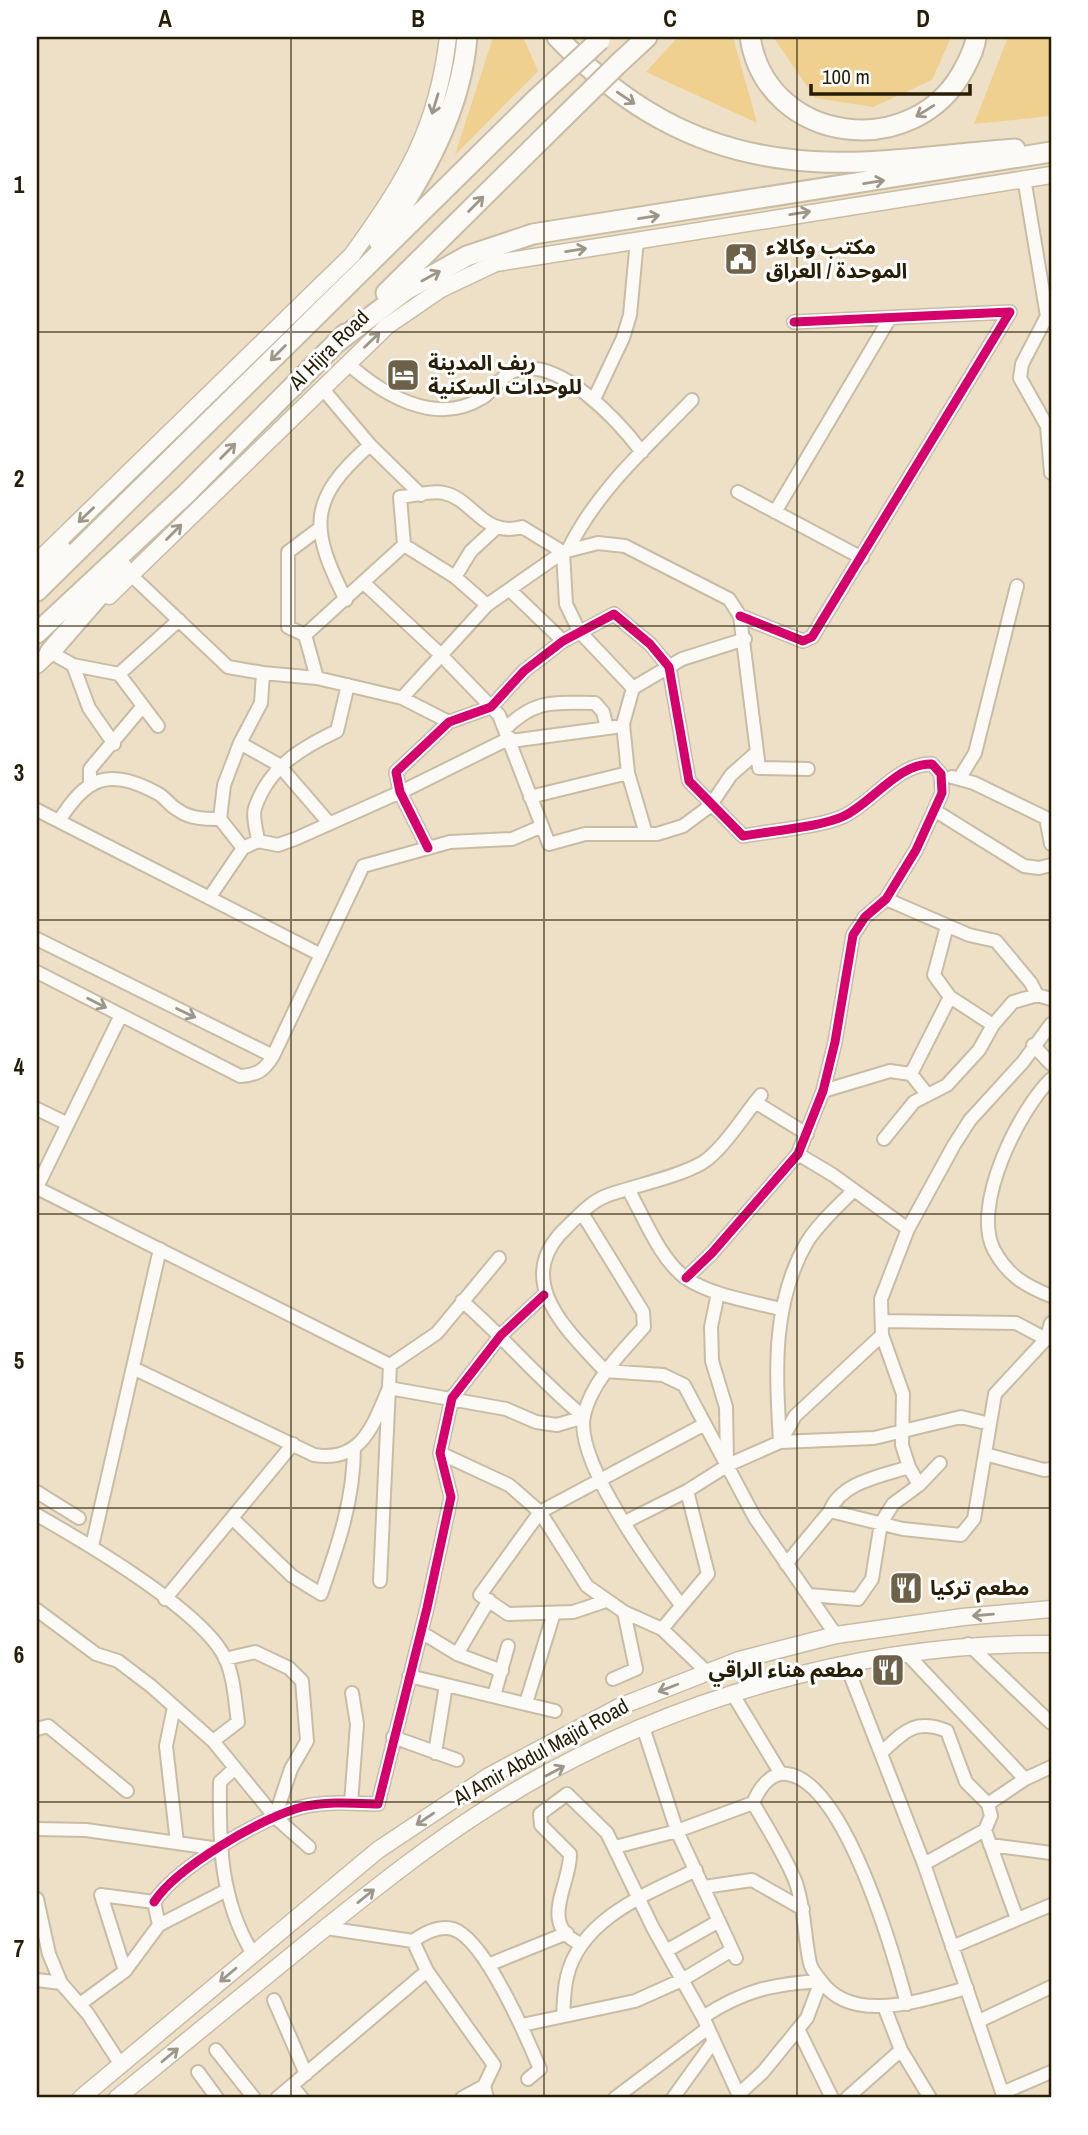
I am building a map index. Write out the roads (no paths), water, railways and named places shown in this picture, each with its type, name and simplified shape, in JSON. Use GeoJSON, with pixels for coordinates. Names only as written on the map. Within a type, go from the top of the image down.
{"type":"FeatureCollection","features":[{"type":"Feature","properties":{"kind":"highway"},"geometry":{"type":"LineString","coordinates":[[357,275],[410,197],[437,147],[465,65],[467,37]]}},
{"type":"Feature","properties":{"kind":"highway"},"geometry":{"type":"LineString","coordinates":[[557,37],[620,95],[660,121],[723,145],[774,157],[855,161],[1051,146]]}},
{"type":"Feature","properties":{"kind":"highway","name":"Al Hijra Road"},"geometry":{"type":"LineString","coordinates":[[37,633],[185,495],[647,37]]}},
{"type":"Feature","properties":{"kind":"highway"},"geometry":{"type":"LineString","coordinates":[[750,37],[765,79],[794,111],[829,127],[865,132],[909,121],[934,105],[958,80],[976,45],[976,37]]}},
{"type":"Feature","properties":{"kind":"highway","name":"Al Hijra Road"},"geometry":{"type":"LineString","coordinates":[[37,591],[601,38]]}},
{"type":"Feature","properties":{"kind":"highway"},"geometry":{"type":"LineString","coordinates":[[336,343],[406,290],[467,256],[534,234],[1051,152]]}},
{"type":"Feature","properties":{"kind":"highway"},"geometry":{"type":"LineString","coordinates":[[44,659],[185,495]]}},
{"type":"Feature","properties":{"kind":"highway"},"geometry":{"type":"LineString","coordinates":[[37,571],[117,511]]}},
{"type":"Feature","properties":{"kind":"main road"},"geometry":{"type":"LineString","coordinates":[[37,563],[352,255],[388,204],[424,142],[443,78],[448,37]]}},
{"type":"Feature","properties":{"kind":"main road"},"geometry":{"type":"LineString","coordinates":[[44,659],[347,363],[387,326],[441,289],[496,263],[1051,175]]}},
{"type":"Feature","properties":{"kind":"main road","name":"Al Amir Abdul Majid Road"},"geometry":{"type":"LineString","coordinates":[[80,2098],[378,1850],[489,1776],[619,1707],[739,1660],[836,1634],[1049,1607]]}},
{"type":"Feature","properties":{"kind":"main road","name":"Al Amir Abdul Majid Road"},"geometry":{"type":"LineString","coordinates":[[117,2098],[391,1875],[502,1798],[643,1727],[732,1693],[846,1664],[968,1644],[1050,1644]]}},
{"type":"Feature","properties":{"kind":"street"},"geometry":{"type":"LineString","coordinates":[[1024,178],[1047,316],[1022,364],[1020,378],[1047,426],[1051,473]]}},
{"type":"Feature","properties":{"kind":"street"},"geometry":{"type":"LineString","coordinates":[[595,397],[630,315],[637,240]]}},
{"type":"Feature","properties":{"kind":"street"},"geometry":{"type":"LineString","coordinates":[[740,616],[803,641],[812,637],[1010,312],[794,322]]}},
{"type":"Feature","properties":{"kind":"street"},"geometry":{"type":"LineString","coordinates":[[775,512],[890,318]]}},
{"type":"Feature","properties":{"kind":"street"},"geometry":{"type":"LineString","coordinates":[[347,363],[384,392],[400,400],[433,409],[472,403],[513,371],[544,371],[595,397],[617,419],[642,452]]}},
{"type":"Feature","properties":{"kind":"street"},"geometry":{"type":"LineString","coordinates":[[322,388],[370,445],[421,495]]}},
{"type":"Feature","properties":{"kind":"street"},"geometry":{"type":"LineString","coordinates":[[633,688],[579,631],[566,604],[565,551],[586,515],[692,400]]}},
{"type":"Feature","properties":{"kind":"street"},"geometry":{"type":"LineString","coordinates":[[346,600],[323,551],[320,528],[323,505],[339,472],[370,445]]}},
{"type":"Feature","properties":{"kind":"street"},"geometry":{"type":"LineString","coordinates":[[738,492],[862,558]]}},
{"type":"Feature","properties":{"kind":"street"},"geometry":{"type":"LineString","coordinates":[[306,635],[365,584],[404,545],[400,497],[445,493],[496,528],[508,531],[522,527],[565,551]]}},
{"type":"Feature","properties":{"kind":"street"},"geometry":{"type":"LineString","coordinates":[[306,635],[288,627],[288,552],[320,528]]}},
{"type":"Feature","properties":{"kind":"street"},"geometry":{"type":"LineString","coordinates":[[455,577],[471,551],[496,528]]}},
{"type":"Feature","properties":{"kind":"street"},"geometry":{"type":"LineString","coordinates":[[402,698],[488,605],[565,551],[598,543],[625,546],[729,599],[740,616],[745,639],[759,768],[808,769]]}},
{"type":"Feature","properties":{"kind":"street"},"geometry":{"type":"LineString","coordinates":[[404,545],[455,577],[488,605]]}},
{"type":"Feature","properties":{"kind":"street"},"geometry":{"type":"LineString","coordinates":[[131,575],[228,667],[317,678],[402,698],[449,722]]}},
{"type":"Feature","properties":{"kind":"street"},"geometry":{"type":"LineString","coordinates":[[365,584],[441,655],[491,707],[509,736],[540,827],[549,844],[585,834],[657,834],[683,826],[710,806],[731,775],[757,752]]}},
{"type":"Feature","properties":{"kind":"street"},"geometry":{"type":"LineString","coordinates":[[959,779],[975,753],[1017,586]]}},
{"type":"Feature","properties":{"kind":"street"},"geometry":{"type":"LineString","coordinates":[[510,590],[563,641]]}},
{"type":"Feature","properties":{"kind":"street"},"geometry":{"type":"LineString","coordinates":[[428,848],[400,792],[396,772],[449,722],[491,707],[524,671],[563,641],[614,614],[650,644],[668,667],[689,781],[710,806],[743,836],[842,817],[868,802],[887,783],[921,764],[932,764],[941,775],[942,793],[916,850],[886,899],[865,917],[853,935],[835,1042],[823,1091],[799,1154],[712,1253],[686,1278]]}},
{"type":"Feature","properties":{"kind":"street"},"geometry":{"type":"LineString","coordinates":[[120,674],[179,620]]}},
{"type":"Feature","properties":{"kind":"street"},"geometry":{"type":"LineString","coordinates":[[306,635],[317,678]]}},
{"type":"Feature","properties":{"kind":"street"},"geometry":{"type":"LineString","coordinates":[[646,834],[628,773],[623,726],[633,688],[682,659],[745,639]]}},
{"type":"Feature","properties":{"kind":"street"},"geometry":{"type":"LineString","coordinates":[[44,659],[120,674],[158,726]]}},
{"type":"Feature","properties":{"kind":"street"},"geometry":{"type":"LineString","coordinates":[[73,665],[89,708],[114,744]]}},
{"type":"Feature","properties":{"kind":"street"},"geometry":{"type":"LineString","coordinates":[[220,819],[224,785],[240,743],[261,704],[263,673]]}},
{"type":"Feature","properties":{"kind":"street"},"geometry":{"type":"LineString","coordinates":[[258,841],[254,810],[279,765],[304,746],[337,732],[348,685]]}},
{"type":"Feature","properties":{"kind":"street"},"geometry":{"type":"LineString","coordinates":[[509,736],[531,707],[558,703],[595,703],[603,712],[607,728]]}},
{"type":"Feature","properties":{"kind":"street"},"geometry":{"type":"LineString","coordinates":[[90,783],[90,769],[144,706]]}},
{"type":"Feature","properties":{"kind":"street"},"geometry":{"type":"LineString","coordinates":[[209,898],[243,848],[258,841],[278,845],[400,792],[509,736],[623,726]]}},
{"type":"Feature","properties":{"kind":"street"},"geometry":{"type":"LineString","coordinates":[[240,743],[279,765],[329,823]]}},
{"type":"Feature","properties":{"kind":"street"},"geometry":{"type":"LineString","coordinates":[[530,797],[628,773]]}},
{"type":"Feature","properties":{"kind":"street"},"geometry":{"type":"LineString","coordinates":[[941,775],[974,783],[1046,818],[1051,844]]}},
{"type":"Feature","properties":{"kind":"street"},"geometry":{"type":"LineString","coordinates":[[59,821],[74,795],[90,783],[114,777],[159,793],[187,814],[220,819],[243,848]]}},
{"type":"Feature","properties":{"kind":"street"},"geometry":{"type":"LineString","coordinates":[[37,810],[321,955]]}},
{"type":"Feature","properties":{"kind":"street"},"geometry":{"type":"LineString","coordinates":[[934,810],[1024,866],[1039,869],[1051,865]]}},
{"type":"Feature","properties":{"kind":"street"},"geometry":{"type":"LineString","coordinates":[[37,972],[240,1076],[256,1075],[266,1068],[273,1056],[363,866],[450,842],[512,839],[540,827]]}},
{"type":"Feature","properties":{"kind":"street"},"geometry":{"type":"LineString","coordinates":[[886,899],[947,926],[996,941],[1031,983],[1037,995]]}},
{"type":"Feature","properties":{"kind":"street"},"geometry":{"type":"LineString","coordinates":[[947,926],[934,975],[950,997],[993,1026]]}},
{"type":"Feature","properties":{"kind":"street"},"geometry":{"type":"LineString","coordinates":[[37,939],[273,1056]]}},
{"type":"Feature","properties":{"kind":"street"},"geometry":{"type":"LineString","coordinates":[[884,1139],[914,1102],[926,1093],[947,1086],[979,1050],[993,1026],[1013,1002],[1037,995],[1051,999]]}},
{"type":"Feature","properties":{"kind":"street"},"geometry":{"type":"LineString","coordinates":[[911,1074],[950,997]]}},
{"type":"Feature","properties":{"kind":"street"},"geometry":{"type":"LineString","coordinates":[[121,1015],[37,1188],[390,1365]]}},
{"type":"Feature","properties":{"kind":"street"},"geometry":{"type":"LineString","coordinates":[[919,1485],[909,1467],[901,1429],[903,1394],[882,1328],[881,1299],[908,1229],[934,1179],[970,1120],[1023,1062],[1051,1024]]}},
{"type":"Feature","properties":{"kind":"street"},"geometry":{"type":"LineString","coordinates":[[1033,1045],[1051,1064]]}},
{"type":"Feature","properties":{"kind":"street"},"geometry":{"type":"LineString","coordinates":[[823,1091],[890,1070],[911,1074],[926,1093]]}},
{"type":"Feature","properties":{"kind":"street"},"geometry":{"type":"LineString","coordinates":[[1051,1079],[1034,1095],[998,1168],[990,1199],[993,1248],[1009,1272],[1023,1285],[1051,1296]]}},
{"type":"Feature","properties":{"kind":"street"},"geometry":{"type":"LineString","coordinates":[[807,1134],[758,1099],[701,1164],[602,1198],[582,1213],[561,1231],[547,1252],[540,1274],[544,1295],[605,1371],[663,1375],[684,1385],[755,1518],[836,1634]]}},
{"type":"Feature","properties":{"kind":"street"},"geometry":{"type":"LineString","coordinates":[[37,1109],[68,1124]]}},
{"type":"Feature","properties":{"kind":"street"},"geometry":{"type":"LineString","coordinates":[[799,1154],[908,1229]]}},
{"type":"Feature","properties":{"kind":"street"},"geometry":{"type":"LineString","coordinates":[[628,1189],[662,1250],[686,1278],[718,1293],[780,1309]]}},
{"type":"Feature","properties":{"kind":"street"},"geometry":{"type":"LineString","coordinates":[[780,1442],[777,1393],[780,1309],[808,1242],[854,1190]]}},
{"type":"Feature","properties":{"kind":"street"},"geometry":{"type":"LineString","coordinates":[[582,1213],[643,1312],[644,1326],[605,1371],[584,1417],[589,1451],[600,1483],[644,1556],[681,1605]]}},
{"type":"Feature","properties":{"kind":"street"},"geometry":{"type":"LineString","coordinates":[[92,1546],[160,1249]]}},
{"type":"Feature","properties":{"kind":"street"},"geometry":{"type":"LineString","coordinates":[[390,1365],[437,1332],[499,1258]]}},
{"type":"Feature","properties":{"kind":"street"},"geometry":{"type":"LineString","coordinates":[[718,1293],[711,1327],[712,1361],[726,1407],[727,1465]]}},
{"type":"Feature","properties":{"kind":"street"},"geometry":{"type":"LineString","coordinates":[[154,1902],[174,1877],[246,1831],[275,1817],[303,1807],[378,1804],[451,1497],[440,1453],[452,1398],[501,1335],[544,1295]]}},
{"type":"Feature","properties":{"kind":"street"},"geometry":{"type":"LineString","coordinates":[[462,1301],[501,1335],[551,1389],[584,1417]]}},
{"type":"Feature","properties":{"kind":"street"},"geometry":{"type":"LineString","coordinates":[[780,1442],[795,1416],[882,1328],[1016,1323],[1046,1339]]}},
{"type":"Feature","properties":{"kind":"street"},"geometry":{"type":"LineString","coordinates":[[830,1511],[903,1529],[961,1535],[974,1519],[995,1394],[1046,1339],[1051,1323]]}},
{"type":"Feature","properties":{"kind":"street"},"geometry":{"type":"LineString","coordinates":[[380,1581],[390,1365]]}},
{"type":"Feature","properties":{"kind":"street"},"geometry":{"type":"LineString","coordinates":[[133,1368],[314,1455],[331,1458],[346,1454],[354,1447],[374,1422],[389,1388]]}},
{"type":"Feature","properties":{"kind":"street"},"geometry":{"type":"LineString","coordinates":[[389,1388],[506,1409],[536,1422],[558,1425],[584,1417]]}},
{"type":"Feature","properties":{"kind":"street"},"geometry":{"type":"LineString","coordinates":[[625,1522],[687,1491],[727,1465],[780,1442],[874,1438],[901,1429],[961,1418],[990,1424]]}},
{"type":"Feature","properties":{"kind":"street"},"geometry":{"type":"LineString","coordinates":[[606,1601],[573,1612],[508,1614],[480,1595],[540,1512],[600,1483],[705,1424]]}},
{"type":"Feature","properties":{"kind":"street"},"geometry":{"type":"LineString","coordinates":[[165,1598],[293,1444]]}},
{"type":"Feature","properties":{"kind":"street"},"geometry":{"type":"LineString","coordinates":[[232,1518],[292,1576],[321,1594],[344,1529],[351,1493],[354,1447]]}},
{"type":"Feature","properties":{"kind":"street"},"geometry":{"type":"LineString","coordinates":[[440,1453],[509,1485],[540,1512],[587,1586],[624,1612],[662,1629],[708,1673]]}},
{"type":"Feature","properties":{"kind":"street"},"geometry":{"type":"LineString","coordinates":[[985,1454],[1044,1470],[1051,1469]]}},
{"type":"Feature","properties":{"kind":"street"},"geometry":{"type":"LineString","coordinates":[[809,1595],[858,1599],[872,1579],[881,1523],[893,1504],[919,1485],[940,1463]]}},
{"type":"Feature","properties":{"kind":"street"},"geometry":{"type":"LineString","coordinates":[[786,1564],[830,1511],[834,1499],[853,1486],[909,1467]]}},
{"type":"Feature","properties":{"kind":"street"},"geometry":{"type":"LineString","coordinates":[[662,1629],[708,1574],[687,1491]]}},
{"type":"Feature","properties":{"kind":"street"},"geometry":{"type":"LineString","coordinates":[[37,1492],[79,1518]]}},
{"type":"Feature","properties":{"kind":"street"},"geometry":{"type":"LineString","coordinates":[[37,1515],[92,1546],[165,1598],[191,1619],[225,1659],[238,1722],[213,1741]]}},
{"type":"Feature","properties":{"kind":"street"},"geometry":{"type":"LineString","coordinates":[[457,1654],[489,1600]]}},
{"type":"Feature","properties":{"kind":"street"},"geometry":{"type":"LineString","coordinates":[[37,1610],[96,1654],[118,1661],[174,1707],[213,1741],[275,1817],[309,1847]]}},
{"type":"Feature","properties":{"kind":"street"},"geometry":{"type":"LineString","coordinates":[[613,1679],[636,1669],[624,1612]]}},
{"type":"Feature","properties":{"kind":"street"},"geometry":{"type":"LineString","coordinates":[[526,1703],[554,1613]]}},
{"type":"Feature","properties":{"kind":"street"},"geometry":{"type":"LineString","coordinates":[[421,1632],[457,1654],[502,1671]]}},
{"type":"Feature","properties":{"kind":"street"},"geometry":{"type":"LineString","coordinates":[[968,1644],[1051,1723]]}},
{"type":"Feature","properties":{"kind":"street"},"geometry":{"type":"LineString","coordinates":[[494,1696],[508,1646]]}},
{"type":"Feature","properties":{"kind":"street"},"geometry":{"type":"LineString","coordinates":[[225,1659],[255,1652],[289,1668],[302,1681],[307,1741],[291,1769],[275,1817]]}},
{"type":"Feature","properties":{"kind":"street"},"geometry":{"type":"LineString","coordinates":[[908,1654],[1025,1779]]}},
{"type":"Feature","properties":{"kind":"street"},"geometry":{"type":"LineString","coordinates":[[846,1664],[924,1864],[1003,2095],[1051,2072]]}},
{"type":"Feature","properties":{"kind":"street"},"geometry":{"type":"LineString","coordinates":[[409,1676],[555,1711]]}},
{"type":"Feature","properties":{"kind":"street"},"geometry":{"type":"LineString","coordinates":[[435,1753],[446,1685]]}},
{"type":"Feature","properties":{"kind":"street"},"geometry":{"type":"LineString","coordinates":[[351,1803],[357,1724],[352,1693]]}},
{"type":"Feature","properties":{"kind":"street"},"geometry":{"type":"LineString","coordinates":[[732,1693],[781,1774]]}},
{"type":"Feature","properties":{"kind":"street"},"geometry":{"type":"LineString","coordinates":[[174,1707],[166,1746],[177,1843]]}},
{"type":"Feature","properties":{"kind":"street"},"geometry":{"type":"LineString","coordinates":[[881,1753],[907,1729],[929,1724],[947,1731],[966,1782],[988,1804],[991,1816],[985,1830],[924,1864]]}},
{"type":"Feature","properties":{"kind":"street"},"geometry":{"type":"LineString","coordinates":[[37,1729],[48,1726],[127,1791]]}},
{"type":"Feature","properties":{"kind":"street"},"geometry":{"type":"LineString","coordinates":[[522,2025],[635,2001],[734,1954],[677,1831],[643,1727]]}},
{"type":"Feature","properties":{"kind":"street"},"geometry":{"type":"LineString","coordinates":[[393,1737],[457,1760]]}},
{"type":"Feature","properties":{"kind":"street"},"geometry":{"type":"LineString","coordinates":[[988,1804],[1025,1779],[1051,1767]]}},
{"type":"Feature","properties":{"kind":"street"},"geometry":{"type":"LineString","coordinates":[[234,1768],[220,1782],[219,1849],[227,1890],[241,1935],[253,1954]]}},
{"type":"Feature","properties":{"kind":"street"},"geometry":{"type":"LineString","coordinates":[[615,1847],[677,1831],[753,1803],[767,1781],[781,1774],[792,1775],[808,1786],[830,1809],[862,1864],[892,1948],[907,2004]]}},
{"type":"Feature","properties":{"kind":"street"},"geometry":{"type":"LineString","coordinates":[[581,1944],[572,1941],[559,1921],[558,1895],[570,1869],[569,1854],[541,1825],[540,1814],[567,1794],[607,1833],[638,1898],[706,2022],[740,2096],[807,2018],[821,1982]]}},
{"type":"Feature","properties":{"kind":"street"},"geometry":{"type":"LineString","coordinates":[[753,1803],[795,1880],[803,1909],[810,1964],[831,1994],[860,2003],[884,2006],[907,2004],[967,1988]]}},
{"type":"Feature","properties":{"kind":"street"},"geometry":{"type":"LineString","coordinates":[[37,1829],[86,1830],[219,1849]]}},
{"type":"Feature","properties":{"kind":"street"},"geometry":{"type":"LineString","coordinates":[[985,1830],[1017,1919]]}},
{"type":"Feature","properties":{"kind":"street"},"geometry":{"type":"LineString","coordinates":[[990,1845],[1051,1853]]}},
{"type":"Feature","properties":{"kind":"street"},"geometry":{"type":"LineString","coordinates":[[563,2015],[567,1975],[581,1944],[608,1917],[638,1898],[696,1870]]}},
{"type":"Feature","properties":{"kind":"street"},"geometry":{"type":"LineString","coordinates":[[704,1887],[752,1880],[803,1909]]}},
{"type":"Feature","properties":{"kind":"street"},"geometry":{"type":"LineString","coordinates":[[80,2004],[125,1971],[159,1925],[227,1890]]}},
{"type":"Feature","properties":{"kind":"street"},"geometry":{"type":"LineString","coordinates":[[125,1971],[101,1895],[154,1902]]}},
{"type":"Feature","properties":{"kind":"street"},"geometry":{"type":"LineString","coordinates":[[37,1899],[49,1954],[61,1983],[80,2004],[121,2065]]}},
{"type":"Feature","properties":{"kind":"street"},"geometry":{"type":"LineString","coordinates":[[154,1902],[159,1925]]}},
{"type":"Feature","properties":{"kind":"street"},"geometry":{"type":"LineString","coordinates":[[952,1947],[1051,1905]]}},
{"type":"Feature","properties":{"kind":"street"},"geometry":{"type":"LineString","coordinates":[[666,1951],[719,1921]]}},
{"type":"Feature","properties":{"kind":"street"},"geometry":{"type":"LineString","coordinates":[[326,1928],[413,1941],[429,1930],[452,1928],[465,1936],[488,1965],[522,2025],[540,2069],[528,2079]]}},
{"type":"Feature","properties":{"kind":"street"},"geometry":{"type":"LineString","coordinates":[[488,1965],[566,1933]]}},
{"type":"Feature","properties":{"kind":"street"},"geometry":{"type":"LineString","coordinates":[[413,1941],[427,1971],[494,2065],[486,2092],[462,2098]]}},
{"type":"Feature","properties":{"kind":"street"},"geometry":{"type":"LineString","coordinates":[[277,2098],[427,1971]]}},
{"type":"Feature","properties":{"kind":"street"},"geometry":{"type":"LineString","coordinates":[[37,1980],[61,1983]]}},
{"type":"Feature","properties":{"kind":"street"},"geometry":{"type":"LineString","coordinates":[[615,2098],[706,2022],[746,1993],[777,1984],[821,1982]]}},
{"type":"Feature","properties":{"kind":"street"},"geometry":{"type":"LineString","coordinates":[[979,2021],[1051,1987]]}},
{"type":"Feature","properties":{"kind":"street"},"geometry":{"type":"LineString","coordinates":[[274,2000],[306,2074]]}},
{"type":"Feature","properties":{"kind":"street"},"geometry":{"type":"LineString","coordinates":[[884,2006],[901,2050],[930,2098]]}},
{"type":"Feature","properties":{"kind":"street"},"geometry":{"type":"LineString","coordinates":[[798,2029],[832,2098]]}},
{"type":"Feature","properties":{"kind":"street"},"geometry":{"type":"LineString","coordinates":[[673,2098],[714,2041]]}},
{"type":"Feature","properties":{"kind":"street"},"geometry":{"type":"LineString","coordinates":[[216,2050],[254,2098]]}},
{"type":"Feature","properties":{"kind":"street"},"geometry":{"type":"LineString","coordinates":[[847,2098],[901,2050]]}},
{"type":"Feature","properties":{"kind":"street"},"geometry":{"type":"LineString","coordinates":[[198,2072],[217,2098]]}},
{"type":"Feature","properties":{"kind":"street"},"geometry":{"type":"LineString","coordinates":[[292,2086],[302,2098]]}},
{"type":"Feature","properties":{"kind":"place","name":"مكتب وكالاء الموحدة / العراق"},"geometry":{"type":"Point","coordinates":[741,259]}},
{"type":"Feature","properties":{"kind":"place","name":"ريف المدينة للوحدات السكنية"},"geometry":{"type":"Point","coordinates":[403,375]}},
{"type":"Feature","properties":{"kind":"place","name":"مطعم تركيا"},"geometry":{"type":"Point","coordinates":[906,1588]}},
{"type":"Feature","properties":{"kind":"place","name":"مطعم هناء الراقي"},"geometry":{"type":"Point","coordinates":[888,1670]}}]}
